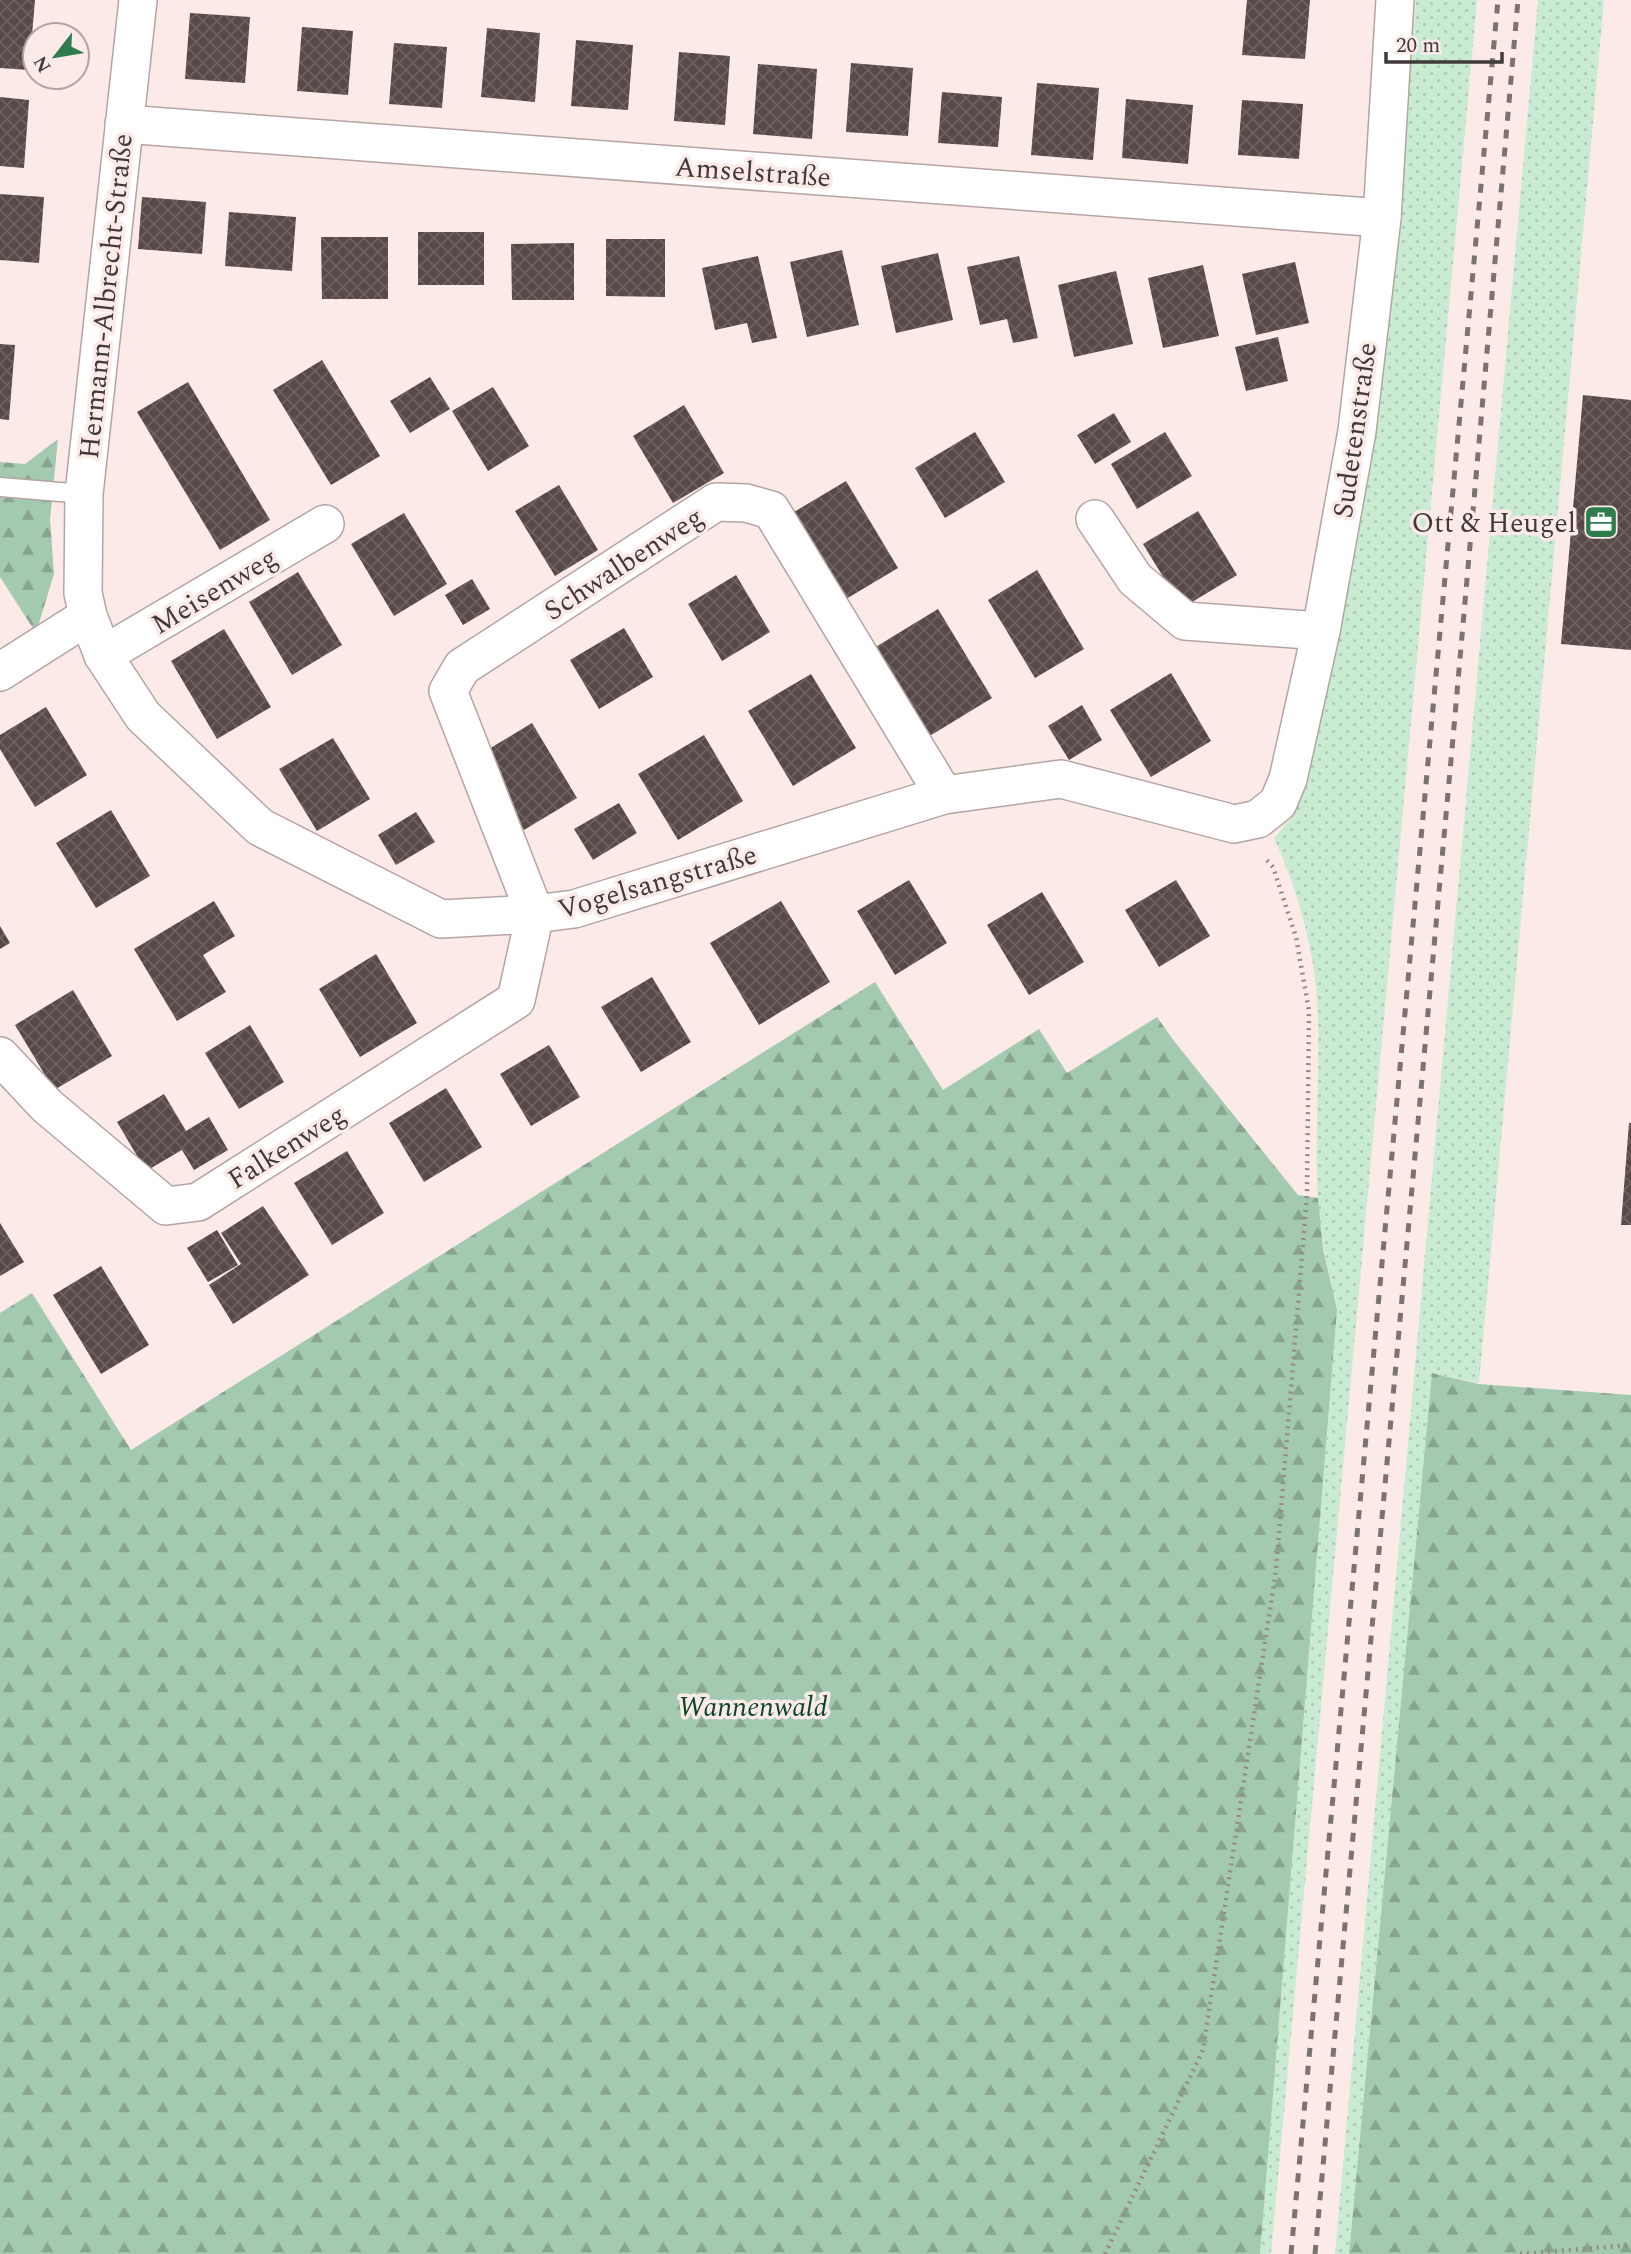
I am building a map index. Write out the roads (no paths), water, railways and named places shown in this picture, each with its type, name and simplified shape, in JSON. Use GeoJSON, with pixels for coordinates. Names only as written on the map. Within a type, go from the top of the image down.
{"type":"FeatureCollection","features":[{"type":"Feature","properties":{"kind":"street","name":"Hermann-Albrecht-Straße"},"geometry":{"type":"LineString","coordinates":[[86,605],[84,494],[138,0]]}},
{"type":"Feature","properties":{"kind":"street","name":"Sudetenstraße"},"geometry":{"type":"LineString","coordinates":[[1234,824],[1258,819],[1278,803],[1288,779],[1321,631],[1357,431],[1382,218],[1395,0]]}},
{"type":"Feature","properties":{"kind":"street","name":"Amselstraße"},"geometry":{"type":"LineString","coordinates":[[124,124],[1382,218]]}},
{"type":"Feature","properties":{"kind":"street","name":"Schwalbenweg"},"geometry":{"type":"LineString","coordinates":[[535,914],[449,691],[462,667],[716,502],[746,503],[771,510],[944,795]]}},
{"type":"Feature","properties":{"kind":"street"},"geometry":{"type":"LineString","coordinates":[[1096,519],[1135,579],[1185,621],[1321,631]]}},
{"type":"Feature","properties":{"kind":"street","name":"Meisenweg"},"geometry":{"type":"LineString","coordinates":[[103,655],[325,524]]}},
{"type":"Feature","properties":{"kind":"street"},"geometry":{"type":"LineString","coordinates":[[0,672],[86,605]]}},
{"type":"Feature","properties":{"kind":"street","name":"Vogelsangstraße"},"geometry":{"type":"LineString","coordinates":[[86,605],[103,655],[143,716],[260,827],[441,919],[574,909],[944,795],[1061,779],[1234,824]]}},
{"type":"Feature","properties":{"kind":"street","name":"Falkenweg"},"geometry":{"type":"LineString","coordinates":[[0,1056],[47,1107],[166,1206],[198,1202],[516,1000],[535,914]]}},
{"type":"Feature","properties":{"kind":"lane"},"geometry":{"type":"LineString","coordinates":[[0,487],[84,494]]}},
{"type":"Feature","properties":{"kind":"railway"},"geometry":{"type":"LineString","coordinates":[[1291,2254],[1498,0]]}},
{"type":"Feature","properties":{"kind":"railway"},"geometry":{"type":"LineString","coordinates":[[1315,2254],[1518,0]]}},
{"type":"Feature","properties":{"kind":"place","name":"Ott & Heugel"},"geometry":{"type":"Point","coordinates":[1601,522]}},
{"type":"Feature","properties":{"kind":"park label","name":"Wannenwald"},"geometry":{"type":"Point","coordinates":[753,1706]}}]}
